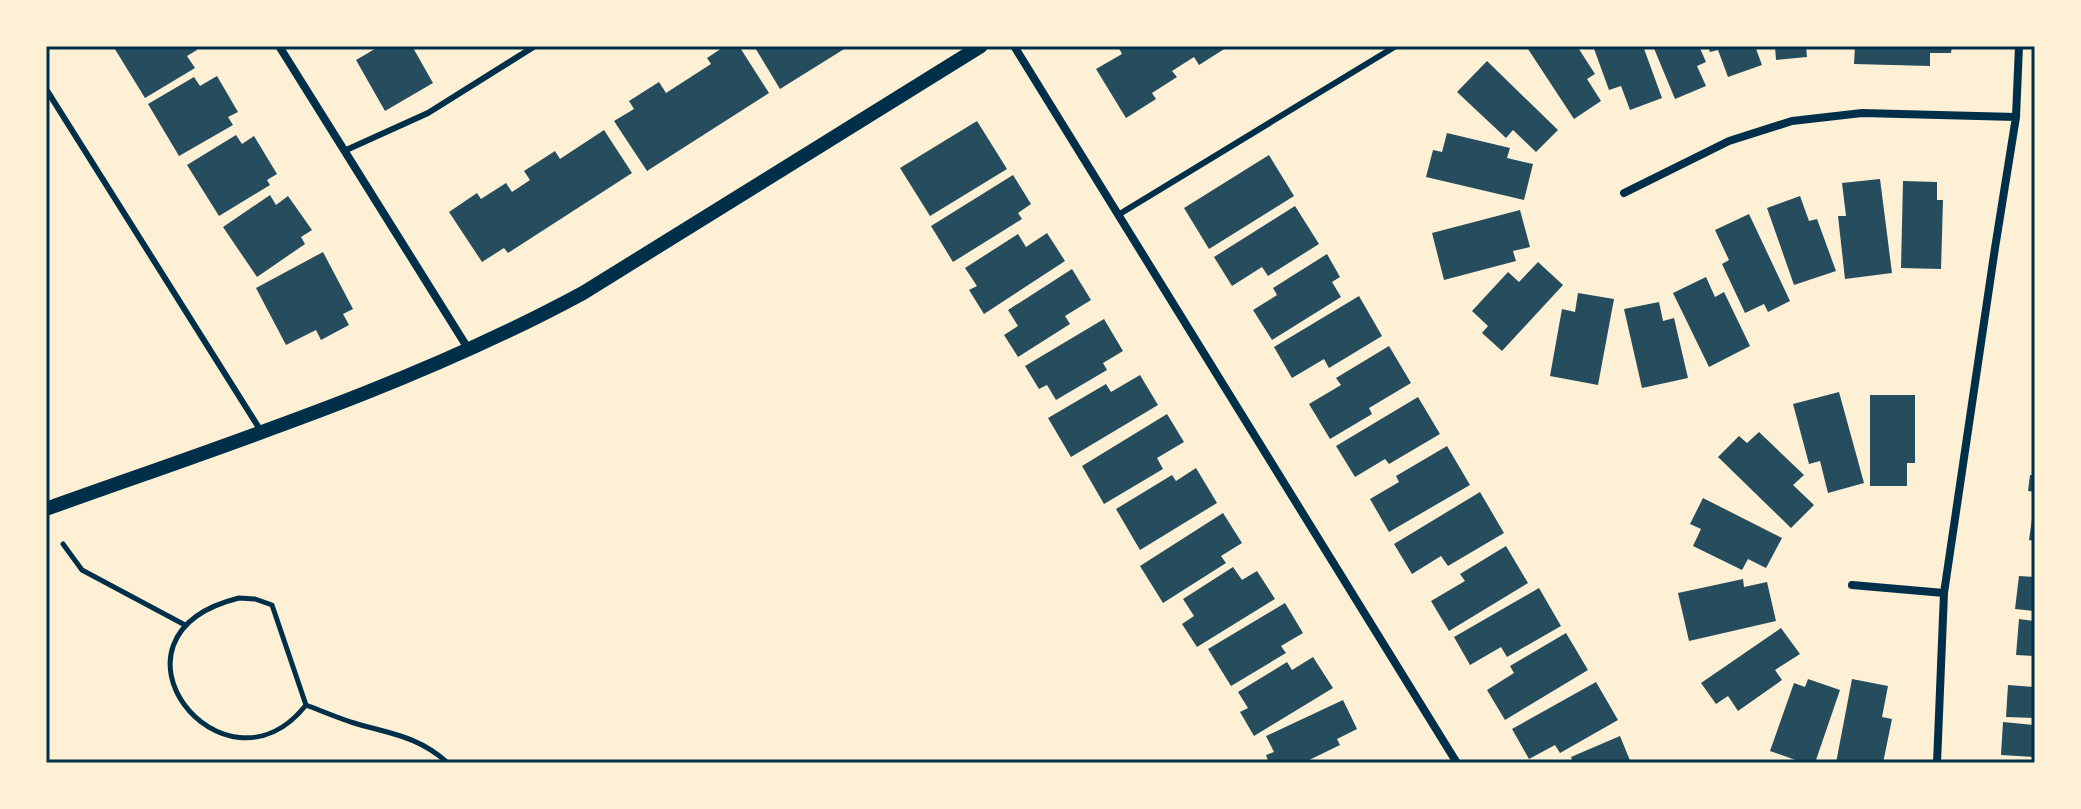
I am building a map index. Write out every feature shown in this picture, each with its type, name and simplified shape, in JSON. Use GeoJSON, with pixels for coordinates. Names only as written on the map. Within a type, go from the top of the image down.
{"type":"FeatureCollection","features":[{"type":"Feature","properties":{"kind":"street"},"geometry":{"type":"LineString","coordinates":[[279,46],[469,351]]}},
{"type":"Feature","properties":{"kind":"street"},"geometry":{"type":"LineString","coordinates":[[46,509],[359,396],[525,325],[583,293],[981,46]]}},
{"type":"Feature","properties":{"kind":"street"},"geometry":{"type":"LineString","coordinates":[[1014,46],[1457,763]]}},
{"type":"Feature","properties":{"kind":"street"},"geometry":{"type":"LineString","coordinates":[[1937,763],[1944,593],[2016,117],[2019,46]]}},
{"type":"Feature","properties":{"kind":"street"},"geometry":{"type":"LineString","coordinates":[[1624,193],[1729,141],[1792,121],[1862,113],[2016,117]]}},
{"type":"Feature","properties":{"kind":"street"},"geometry":{"type":"LineString","coordinates":[[1852,585],[1944,593]]}},
{"type":"Feature","properties":{"kind":"lane"},"geometry":{"type":"LineString","coordinates":[[344,151],[428,113],[535,46]]}},
{"type":"Feature","properties":{"kind":"lane"},"geometry":{"type":"LineString","coordinates":[[1118,215],[1396,46]]}},
{"type":"Feature","properties":{"kind":"lane"},"geometry":{"type":"LineString","coordinates":[[46,89],[261,431]]}},
{"type":"Feature","properties":{"kind":"path"},"geometry":{"type":"LineString","coordinates":[[63,544],[82,570],[185,625]]}},
{"type":"Feature","properties":{"kind":"path"},"geometry":{"type":"LineString","coordinates":[[306,705],[297,717],[267,738],[228,739],[205,731],[177,698],[171,680],[174,642],[185,625],[200,612],[222,602],[239,598],[268,602],[272,605],[306,705],[349,722],[417,741],[448,763]]}},
{"type":"Feature","properties":{"kind":"building"},"geometry":{"type":"Polygon","coordinates":[[[113,46],[195,46],[197,50],[187,56],[195,68],[145,98],[113,46]]]}},
{"type":"Feature","properties":{"kind":"building"},"geometry":{"type":"Polygon","coordinates":[[[380,46],[412,46],[433,83],[385,111],[356,60],[380,46]]]}},
{"type":"Feature","properties":{"kind":"building"},"geometry":{"type":"Polygon","coordinates":[[[725,46],[739,46],[769,93],[647,171],[614,121],[634,109],[629,101],[659,82],[666,93],[711,64],[707,58],[725,46]]]}},
{"type":"Feature","properties":{"kind":"building"},"geometry":{"type":"Polygon","coordinates":[[[754,46],[849,46],[780,89],[754,46]]]}},
{"type":"Feature","properties":{"kind":"building"},"geometry":{"type":"Polygon","coordinates":[[[1229,46],[1199,65],[1194,57],[1172,71],[1177,77],[1152,93],[1156,99],[1126,118],[1096,69],[1122,54],[1119,48],[1229,46]]]}},
{"type":"Feature","properties":{"kind":"building"},"geometry":{"type":"Polygon","coordinates":[[[1526,46],[1577,46],[1595,74],[1587,79],[1601,101],[1574,119],[1526,46]]]}},
{"type":"Feature","properties":{"kind":"building"},"geometry":{"type":"Polygon","coordinates":[[[1593,46],[1643,46],[1662,98],[1630,110],[1621,86],[1609,90],[1593,46]]]}},
{"type":"Feature","properties":{"kind":"building"},"geometry":{"type":"Polygon","coordinates":[[[1653,46],[1699,46],[1706,62],[1697,66],[1706,86],[1675,99],[1653,46]]]}},
{"type":"Feature","properties":{"kind":"building"},"geometry":{"type":"Polygon","coordinates":[[[1708,46],[1755,46],[1762,65],[1728,77],[1718,50],[1710,52],[1708,46]]]}},
{"type":"Feature","properties":{"kind":"building"},"geometry":{"type":"Polygon","coordinates":[[[1775,46],[1806,46],[1807,57],[1776,60],[1775,46]]]}},
{"type":"Feature","properties":{"kind":"building"},"geometry":{"type":"Polygon","coordinates":[[[1855,46],[1952,46],[1951,53],[1930,53],[1930,66],[1854,64],[1855,46]]]}},
{"type":"Feature","properties":{"kind":"building"},"geometry":{"type":"Polygon","coordinates":[[[1487,61],[1558,130],[1536,152],[1513,130],[1506,138],[1457,92],[1487,61]]]}},
{"type":"Feature","properties":{"kind":"building"},"geometry":{"type":"Polygon","coordinates":[[[217,76],[238,112],[228,117],[233,125],[179,156],[148,104],[194,77],[200,86],[217,76]]]}},
{"type":"Feature","properties":{"kind":"building"},"geometry":{"type":"Polygon","coordinates":[[[977,121],[1007,169],[930,216],[900,168],[977,121]]]}},
{"type":"Feature","properties":{"kind":"building"},"geometry":{"type":"Polygon","coordinates":[[[604,130],[632,173],[508,253],[504,248],[482,262],[449,212],[477,193],[481,199],[506,183],[512,192],[530,180],[524,171],[555,151],[560,159],[604,130]]]}},
{"type":"Feature","properties":{"kind":"building"},"geometry":{"type":"Polygon","coordinates":[[[1447,133],[1510,148],[1507,158],[1533,164],[1524,200],[1426,177],[1433,150],[1442,152],[1447,133]]]}},
{"type":"Feature","properties":{"kind":"building"},"geometry":{"type":"Polygon","coordinates":[[[236,135],[242,144],[254,136],[277,174],[267,180],[270,185],[219,216],[187,165],[236,135]]]}},
{"type":"Feature","properties":{"kind":"building"},"geometry":{"type":"Polygon","coordinates":[[[1269,155],[1294,196],[1209,249],[1184,208],[1269,155]]]}},
{"type":"Feature","properties":{"kind":"building"},"geometry":{"type":"Polygon","coordinates":[[[1013,175],[1031,204],[1018,213],[1022,219],[953,262],[931,226],[1013,175]]]}},
{"type":"Feature","properties":{"kind":"building"},"geometry":{"type":"Polygon","coordinates":[[[1880,179],[1892,273],[1845,279],[1838,216],[1846,216],[1842,183],[1880,179]]]}},
{"type":"Feature","properties":{"kind":"building"},"geometry":{"type":"Polygon","coordinates":[[[1903,181],[1937,182],[1937,200],[1943,200],[1941,269],[1901,268],[1903,181]]]}},
{"type":"Feature","properties":{"kind":"building"},"geometry":{"type":"Polygon","coordinates":[[[270,195],[276,205],[288,196],[312,230],[301,237],[305,244],[257,277],[223,227],[270,195]]]}},
{"type":"Feature","properties":{"kind":"building"},"geometry":{"type":"Polygon","coordinates":[[[1800,196],[1809,221],[1817,219],[1836,271],[1794,285],[1767,208],[1800,196]]]}},
{"type":"Feature","properties":{"kind":"building"},"geometry":{"type":"Polygon","coordinates":[[[1295,206],[1319,244],[1268,276],[1262,267],[1232,286],[1214,257],[1295,206]]]}},
{"type":"Feature","properties":{"kind":"building"},"geometry":{"type":"Polygon","coordinates":[[[1520,210],[1530,247],[1513,251],[1516,261],[1444,280],[1432,233],[1520,210]]]}},
{"type":"Feature","properties":{"kind":"building"},"geometry":{"type":"Polygon","coordinates":[[[1749,214],[1790,301],[1768,312],[1764,304],[1745,313],[1722,264],[1729,260],[1715,230],[1749,214]]]}},
{"type":"Feature","properties":{"kind":"building"},"geometry":{"type":"Polygon","coordinates":[[[1047,233],[1065,261],[984,314],[969,290],[977,286],[965,268],[1018,234],[1026,247],[1047,233]]]}},
{"type":"Feature","properties":{"kind":"building"},"geometry":{"type":"Polygon","coordinates":[[[323,252],[353,309],[343,314],[349,325],[321,340],[316,330],[286,345],[256,288],[323,252]]]}},
{"type":"Feature","properties":{"kind":"building"},"geometry":{"type":"Polygon","coordinates":[[[1327,254],[1340,277],[1332,282],[1341,297],[1272,340],[1253,310],[1277,295],[1273,288],[1327,254]]]}},
{"type":"Feature","properties":{"kind":"building"},"geometry":{"type":"Polygon","coordinates":[[[1538,262],[1563,285],[1502,351],[1482,333],[1488,326],[1472,311],[1508,272],[1519,282],[1538,262]]]}},
{"type":"Feature","properties":{"kind":"building"},"geometry":{"type":"Polygon","coordinates":[[[1072,269],[1091,300],[1065,316],[1070,324],[1018,357],[1004,335],[1018,326],[1008,310],[1072,269]]]}},
{"type":"Feature","properties":{"kind":"building"},"geometry":{"type":"Polygon","coordinates":[[[1706,277],[1715,297],[1724,292],[1750,346],[1709,367],[1673,293],[1706,277]]]}},
{"type":"Feature","properties":{"kind":"building"},"geometry":{"type":"Polygon","coordinates":[[[1578,293],[1614,299],[1598,385],[1550,376],[1562,309],[1575,312],[1578,293]]]}},
{"type":"Feature","properties":{"kind":"building"},"geometry":{"type":"Polygon","coordinates":[[[1359,296],[1382,336],[1329,368],[1324,359],[1292,378],[1274,347],[1359,296]]]}},
{"type":"Feature","properties":{"kind":"building"},"geometry":{"type":"Polygon","coordinates":[[[1659,302],[1663,321],[1674,318],[1688,378],[1642,388],[1624,309],[1659,302]]]}},
{"type":"Feature","properties":{"kind":"building"},"geometry":{"type":"Polygon","coordinates":[[[1104,319],[1123,351],[1103,363],[1107,370],[1056,400],[1047,385],[1039,389],[1025,366],[1104,319]]]}},
{"type":"Feature","properties":{"kind":"building"},"geometry":{"type":"Polygon","coordinates":[[[1389,346],[1411,383],[1369,408],[1372,414],[1330,439],[1309,404],[1341,385],[1336,378],[1389,346]]]}},
{"type":"Feature","properties":{"kind":"building"},"geometry":{"type":"Polygon","coordinates":[[[1140,375],[1158,405],[1071,457],[1048,418],[1106,384],[1111,392],[1140,375]]]}},
{"type":"Feature","properties":{"kind":"building"},"geometry":{"type":"Polygon","coordinates":[[[1839,392],[1864,483],[1828,493],[1820,461],[1809,464],[1793,404],[1839,392]]]}},
{"type":"Feature","properties":{"kind":"building"},"geometry":{"type":"Polygon","coordinates":[[[1870,395],[1915,395],[1915,463],[1907,463],[1907,486],[1870,486],[1870,395]]]}},
{"type":"Feature","properties":{"kind":"building"},"geometry":{"type":"Polygon","coordinates":[[[1418,397],[1440,434],[1389,464],[1385,459],[1355,477],[1336,446],[1418,397]]]}},
{"type":"Feature","properties":{"kind":"building"},"geometry":{"type":"Polygon","coordinates":[[[1167,414],[1184,442],[1157,458],[1163,469],[1104,504],[1082,466],[1167,414]]]}},
{"type":"Feature","properties":{"kind":"building"},"geometry":{"type":"Polygon","coordinates":[[[1759,432],[1804,475],[1793,485],[1814,505],[1791,528],[1718,457],[1739,436],[1747,443],[1759,432]]]}},
{"type":"Feature","properties":{"kind":"building"},"geometry":{"type":"Polygon","coordinates":[[[1447,446],[1470,485],[1389,532],[1370,499],[1399,482],[1396,476],[1447,446]]]}},
{"type":"Feature","properties":{"kind":"building"},"geometry":{"type":"Polygon","coordinates":[[[1196,468],[1217,503],[1140,550],[1116,509],[1172,475],[1176,481],[1196,468]]]}},
{"type":"Feature","properties":{"kind":"building"},"geometry":{"type":"Polygon","coordinates":[[[2030,475],[2035,475],[2035,492],[2028,491],[2030,475]]]}},
{"type":"Feature","properties":{"kind":"building"},"geometry":{"type":"Polygon","coordinates":[[[1480,492],[1504,533],[1448,566],[1441,556],[1412,574],[1394,544],[1480,492]]]}},
{"type":"Feature","properties":{"kind":"building"},"geometry":{"type":"Polygon","coordinates":[[[1703,498],[1782,538],[1766,568],[1748,559],[1742,570],[1693,546],[1701,529],[1690,524],[1703,498]]]}},
{"type":"Feature","properties":{"kind":"building"},"geometry":{"type":"Polygon","coordinates":[[[2035,512],[2035,541],[2029,540],[2035,512]]]}},
{"type":"Feature","properties":{"kind":"building"},"geometry":{"type":"Polygon","coordinates":[[[1223,513],[1242,543],[1221,556],[1226,563],[1163,603],[1140,566],[1223,513]]]}},
{"type":"Feature","properties":{"kind":"building"},"geometry":{"type":"Polygon","coordinates":[[[1506,546],[1528,583],[1449,631],[1431,601],[1465,581],[1460,574],[1506,546]]]}},
{"type":"Feature","properties":{"kind":"building"},"geometry":{"type":"Polygon","coordinates":[[[1233,567],[1242,580],[1257,571],[1275,599],[1197,647],[1182,624],[1194,616],[1183,599],[1233,567]]]}},
{"type":"Feature","properties":{"kind":"building"},"geometry":{"type":"Polygon","coordinates":[[[2019,576],[2035,577],[2035,611],[2015,609],[2019,576]]]}},
{"type":"Feature","properties":{"kind":"building"},"geometry":{"type":"Polygon","coordinates":[[[1743,579],[1744,587],[1767,582],[1776,621],[1689,641],[1678,593],[1743,579]]]}},
{"type":"Feature","properties":{"kind":"building"},"geometry":{"type":"Polygon","coordinates":[[[1539,588],[1561,626],[1507,657],[1501,647],[1470,665],[1454,637],[1539,588]]]}},
{"type":"Feature","properties":{"kind":"building"},"geometry":{"type":"Polygon","coordinates":[[[1285,603],[1303,633],[1281,646],[1286,653],[1231,686],[1208,649],[1285,603]]]}},
{"type":"Feature","properties":{"kind":"building"},"geometry":{"type":"Polygon","coordinates":[[[2019,619],[2035,621],[2035,656],[2016,655],[2019,619]]]}},
{"type":"Feature","properties":{"kind":"building"},"geometry":{"type":"Polygon","coordinates":[[[1781,628],[1800,654],[1775,670],[1782,680],[1738,711],[1728,696],[1716,704],[1701,683],[1781,628]]]}},
{"type":"Feature","properties":{"kind":"building"},"geometry":{"type":"Polygon","coordinates":[[[1566,633],[1588,670],[1505,720],[1487,690],[1514,673],[1510,666],[1566,633]]]}},
{"type":"Feature","properties":{"kind":"building"},"geometry":{"type":"Polygon","coordinates":[[[1313,657],[1333,688],[1254,736],[1240,712],[1248,708],[1238,692],[1287,662],[1292,670],[1313,657]]]}},
{"type":"Feature","properties":{"kind":"building"},"geometry":{"type":"Polygon","coordinates":[[[1808,679],[1840,690],[1815,763],[1804,763],[1770,751],[1794,683],[1805,687],[1808,679]]]}},
{"type":"Feature","properties":{"kind":"building"},"geometry":{"type":"Polygon","coordinates":[[[1852,679],[1888,686],[1882,717],[1892,719],[1883,763],[1836,763],[1852,679]]]}},
{"type":"Feature","properties":{"kind":"building"},"geometry":{"type":"Polygon","coordinates":[[[1596,682],[1618,720],[1560,753],[1555,745],[1529,759],[1512,729],[1596,682]]]}},
{"type":"Feature","properties":{"kind":"building"},"geometry":{"type":"Polygon","coordinates":[[[2008,685],[2035,687],[2035,718],[2006,717],[2008,685]]]}},
{"type":"Feature","properties":{"kind":"building"},"geometry":{"type":"Polygon","coordinates":[[[1343,700],[1357,729],[1337,739],[1340,745],[1303,763],[1269,763],[1266,755],[1274,752],[1266,736],[1343,700]]]}},
{"type":"Feature","properties":{"kind":"building"},"geometry":{"type":"Polygon","coordinates":[[[2003,722],[2035,725],[2035,757],[2001,755],[2003,722]]]}},
{"type":"Feature","properties":{"kind":"building"},"geometry":{"type":"Polygon","coordinates":[[[1620,736],[1631,763],[1573,763],[1571,757],[1620,736]]]}}]}
